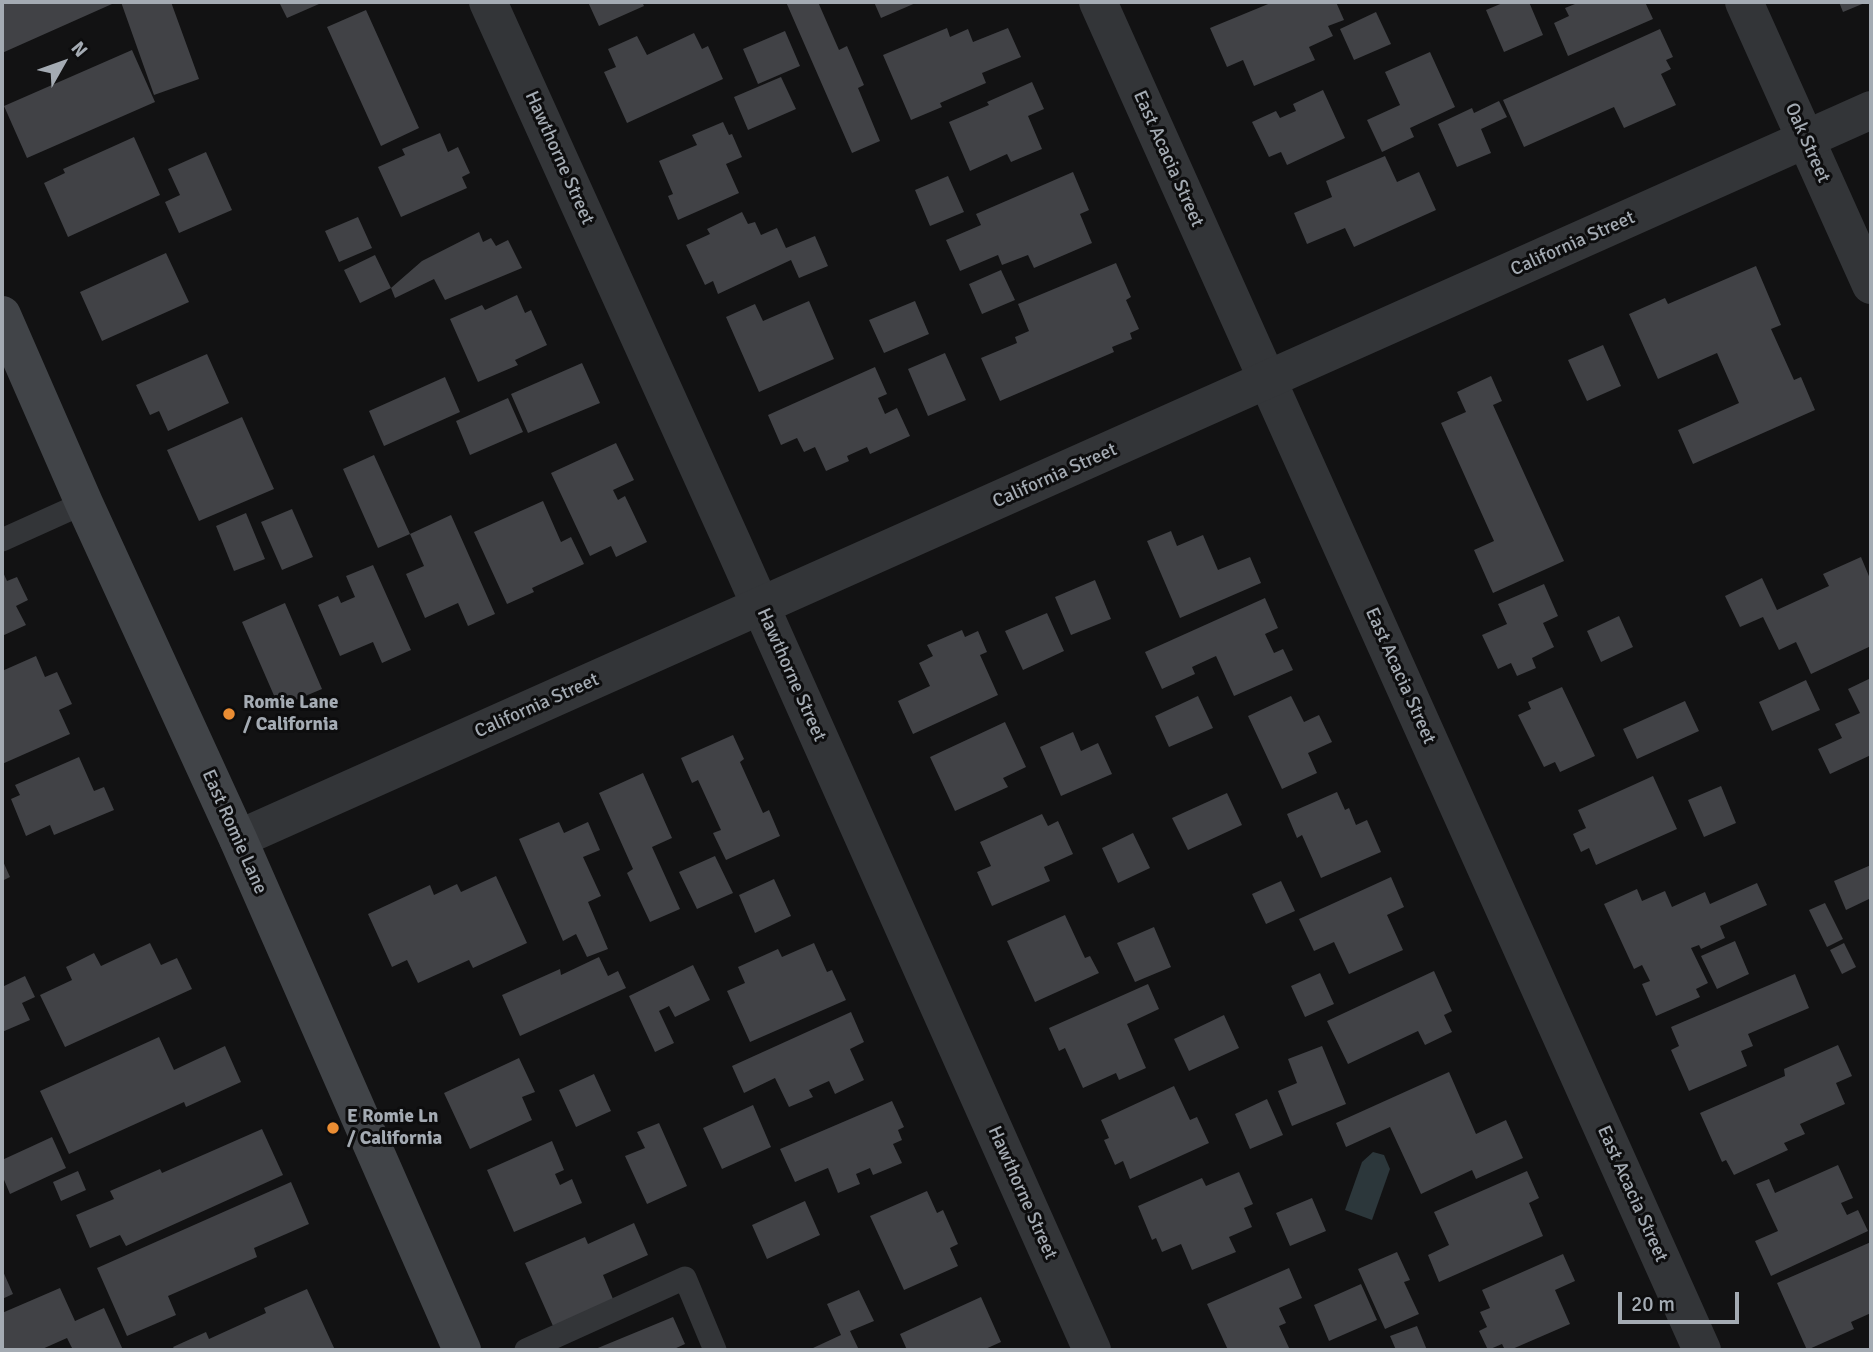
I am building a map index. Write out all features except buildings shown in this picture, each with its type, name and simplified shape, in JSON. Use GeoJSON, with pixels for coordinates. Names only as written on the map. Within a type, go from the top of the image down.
{"type":"FeatureCollection","features":[{"type":"Feature","properties":{"kind":"main road","name":"East Romie Lane"},"geometry":{"type":"LineString","coordinates":[[2,315],[238,839],[462,1350]]}},
{"type":"Feature","properties":{"kind":"street","name":"Hawthorne Street"},"geometry":{"type":"LineString","coordinates":[[488,2],[1092,1350]]}},
{"type":"Feature","properties":{"kind":"street","name":"East Acacia Street"},"geometry":{"type":"LineString","coordinates":[[1098,2],[1702,1350]]}},
{"type":"Feature","properties":{"kind":"street","name":"Oak Street"},"geometry":{"type":"LineString","coordinates":[[1744,2],[1871,285]]}},
{"type":"Feature","properties":{"kind":"street","name":"California Street"},"geometry":{"type":"LineString","coordinates":[[238,839],[1871,110]]}},
{"type":"Feature","properties":{"kind":"lane"},"geometry":{"type":"LineString","coordinates":[[2,540],[85,503]]}},
{"type":"Feature","properties":{"kind":"lane"},"geometry":{"type":"LineString","coordinates":[[526,1350],[685,1278],[715,1350]]}},
{"type":"Feature","properties":{"kind":"shaded area"},"geometry":{"type":"Polygon","coordinates":[[[1373,1152],[1384,1155],[1390,1169],[1372,1220],[1345,1210],[1362,1162],[1373,1152]]]}},
{"type":"Feature","properties":{"kind":"place","name":"Romie Lane / California"},"geometry":{"type":"Point","coordinates":[229,714]}},
{"type":"Feature","properties":{"kind":"place","name":"E Romie Ln / California"},"geometry":{"type":"Point","coordinates":[333,1128]}}]}
